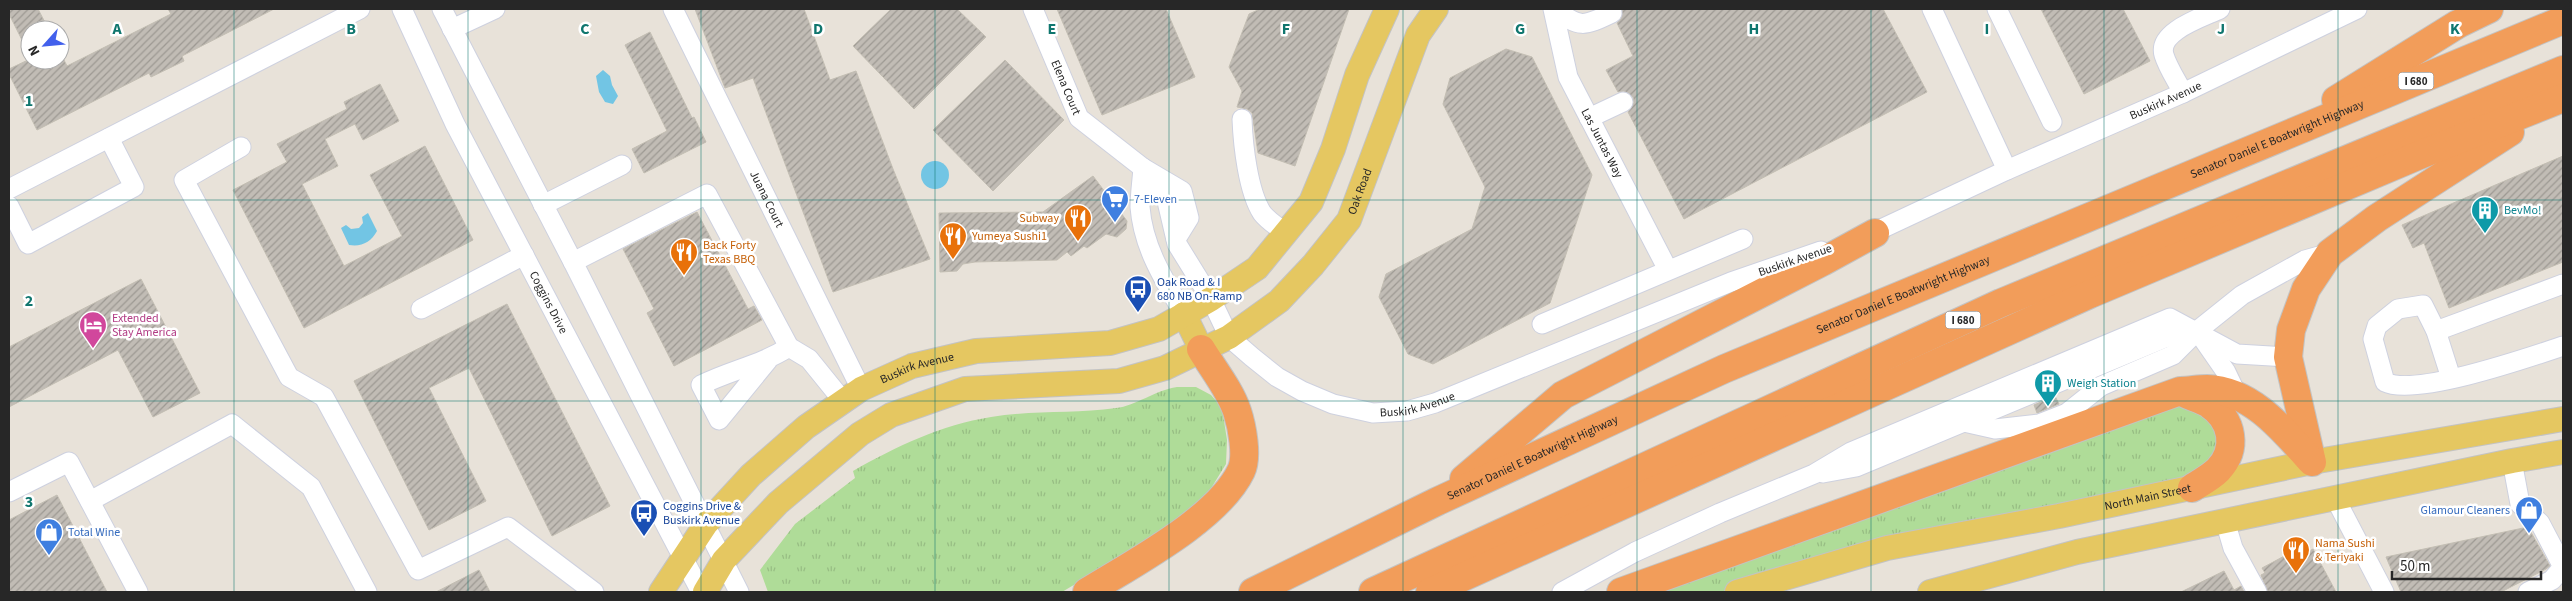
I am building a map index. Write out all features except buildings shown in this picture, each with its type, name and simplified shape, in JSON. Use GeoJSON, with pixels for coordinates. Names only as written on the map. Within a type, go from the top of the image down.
{"type":"FeatureCollection","features":[{"type":"Feature","properties":{"kind":"highway"},"geometry":{"type":"LineString","coordinates":[[2269,142],[2458,24],[2489,9]]}},
{"type":"Feature","properties":{"kind":"highway","name":"Senator Daniel E Boatwright Highway"},"geometry":{"type":"LineString","coordinates":[[1253,592],[1438,501],[1724,369],[2563,20]]}},
{"type":"Feature","properties":{"kind":"highway","name":"I 680"},"geometry":{"type":"LineString","coordinates":[[1372,592],[2001,303],[2563,70]]}},
{"type":"Feature","properties":{"kind":"highway"},"geometry":{"type":"LineString","coordinates":[[2312,462],[2288,358],[2291,330],[2306,290],[2330,252],[2377,218],[2562,99]]}},
{"type":"Feature","properties":{"kind":"highway","name":"I 680"},"geometry":{"type":"LineString","coordinates":[[1430,592],[2090,294],[2422,154],[2562,99]]}},
{"type":"Feature","properties":{"kind":"highway"},"geometry":{"type":"LineString","coordinates":[[1438,501],[1564,395],[1875,233]]}},
{"type":"Feature","properties":{"kind":"highway"},"geometry":{"type":"LineString","coordinates":[[1087,592],[1196,521],[1224,497],[1242,470],[1244,439],[1237,410],[1201,349]]}},
{"type":"Feature","properties":{"kind":"highway"},"geometry":{"type":"LineString","coordinates":[[1621,592],[2180,391],[2209,389],[2238,397],[2275,421],[2312,462]]}},
{"type":"Feature","properties":{"kind":"highway"},"geometry":{"type":"LineString","coordinates":[[2180,391],[2209,404],[2223,417],[2231,433],[2230,451],[2218,470],[2192,488]]}},
{"type":"Feature","properties":{"kind":"main road"},"geometry":{"type":"LineString","coordinates":[[1211,300],[1257,268],[1311,202],[1333,149],[1357,75],[1387,9]]}},
{"type":"Feature","properties":{"kind":"main road","name":"Oak Road"},"geometry":{"type":"LineString","coordinates":[[1229,337],[1279,301],[1313,265],[1350,220],[1418,35],[1436,9]]}},
{"type":"Feature","properties":{"kind":"main road","name":"Buskirk Avenue"},"geometry":{"type":"LineString","coordinates":[[661,592],[706,524],[751,475],[806,427],[852,395],[912,366],[967,353],[1110,343],[1158,329],[1211,300]]}},
{"type":"Feature","properties":{"kind":"main road"},"geometry":{"type":"LineString","coordinates":[[1184,314],[1201,349]]}},
{"type":"Feature","properties":{"kind":"main road"},"geometry":{"type":"LineString","coordinates":[[703,592],[724,560],[778,503],[860,434],[891,415],[965,389],[1119,380],[1165,368],[1229,337]]}},
{"type":"Feature","properties":{"kind":"main road","name":"North Main Street"},"geometry":{"type":"LineString","coordinates":[[1737,592],[1888,548],[2192,488],[2312,462],[2563,419]]}},
{"type":"Feature","properties":{"kind":"main road"},"geometry":{"type":"LineString","coordinates":[[1930,592],[1961,588],[2077,552],[2512,460],[2563,452]]}},
{"type":"Feature","properties":{"kind":"main road"},"geometry":{"type":"LineString","coordinates":[[2312,462],[2335,498]]}},
{"type":"Feature","properties":{"kind":"street"},"geometry":{"type":"LineString","coordinates":[[9,189],[360,9]]}},
{"type":"Feature","properties":{"kind":"street","name":"Coggins Drive"},"geometry":{"type":"LineString","coordinates":[[402,9],[454,124],[682,559],[703,592]]}},
{"type":"Feature","properties":{"kind":"street"},"geometry":{"type":"LineString","coordinates":[[442,9],[544,205],[739,592]]}},
{"type":"Feature","properties":{"kind":"street"},"geometry":{"type":"LineString","coordinates":[[452,29],[495,9]]}},
{"type":"Feature","properties":{"kind":"street","name":"Juana Court"},"geometry":{"type":"LineString","coordinates":[[673,9],[852,395]]}},
{"type":"Feature","properties":{"kind":"street","name":"Elena Court"},"geometry":{"type":"LineString","coordinates":[[1033,9],[1079,118],[1143,168],[1166,197],[1176,239],[1211,300]]}},
{"type":"Feature","properties":{"kind":"street"},"geometry":{"type":"LineString","coordinates":[[1554,9],[1574,23],[1591,23],[1612,13]]}},
{"type":"Feature","properties":{"kind":"street","name":"Las Juntas Way"},"geometry":{"type":"LineString","coordinates":[[1554,9],[1568,76],[1668,270]]}},
{"type":"Feature","properties":{"kind":"street"},"geometry":{"type":"LineString","coordinates":[[1932,9],[2007,170]]}},
{"type":"Feature","properties":{"kind":"street"},"geometry":{"type":"LineString","coordinates":[[1997,9],[2052,122]]}},
{"type":"Feature","properties":{"kind":"street"},"geometry":{"type":"LineString","coordinates":[[2183,93],[2164,54],[2164,44],[2175,30],[2220,9]]}},
{"type":"Feature","properties":{"kind":"street","name":"Buskirk Avenue"},"geometry":{"type":"LineString","coordinates":[[1211,300],[1229,337],[1277,377],[1302,392],[1333,404],[1373,413],[1407,411],[1435,402],[1731,282],[1875,233],[2007,170],[2183,93],[2339,13],[2357,9]]}},
{"type":"Feature","properties":{"kind":"street"},"geometry":{"type":"LineString","coordinates":[[1590,118],[1623,102]]}},
{"type":"Feature","properties":{"kind":"street"},"geometry":{"type":"LineString","coordinates":[[1242,118],[1247,163],[1256,201],[1263,214],[1286,233]]}},
{"type":"Feature","properties":{"kind":"street"},"geometry":{"type":"LineString","coordinates":[[9,206],[28,244],[134,187],[109,138]]}},
{"type":"Feature","properties":{"kind":"street"},"geometry":{"type":"LineString","coordinates":[[240,148],[184,180],[290,377],[324,397],[418,570],[508,527],[594,592]]}},
{"type":"Feature","properties":{"kind":"street"},"geometry":{"type":"LineString","coordinates":[[544,205],[622,165]]}},
{"type":"Feature","properties":{"kind":"street"},"geometry":{"type":"LineString","coordinates":[[1143,168],[1140,207],[1150,251],[1156,267],[1184,314]]}},
{"type":"Feature","properties":{"kind":"street"},"geometry":{"type":"LineString","coordinates":[[573,262],[707,194],[789,347],[809,359],[852,395]]}},
{"type":"Feature","properties":{"kind":"street"},"geometry":{"type":"LineString","coordinates":[[1542,324],[1743,239]]}},
{"type":"Feature","properties":{"kind":"street"},"geometry":{"type":"LineString","coordinates":[[1964,422],[1995,429],[2039,424],[2067,413],[2101,386],[2173,355],[2197,331],[2242,295],[2305,260],[2330,252]]}},
{"type":"Feature","properties":{"kind":"street"},"geometry":{"type":"LineString","coordinates":[[421,309],[524,255]]}},
{"type":"Feature","properties":{"kind":"street"},"geometry":{"type":"LineString","coordinates":[[2436,331],[2563,284]]}},
{"type":"Feature","properties":{"kind":"street"},"geometry":{"type":"LineString","coordinates":[[2451,378],[2436,331],[2423,305],[2398,309],[2378,326],[2373,339],[2385,382],[2392,386],[2406,386],[2451,378],[2484,372],[2563,346]]}},
{"type":"Feature","properties":{"kind":"street"},"geometry":{"type":"LineString","coordinates":[[1562,592],[1636,552],[1712,517],[1814,474],[1851,452],[2170,318],[2237,354],[2288,358]]}},
{"type":"Feature","properties":{"kind":"street"},"geometry":{"type":"LineString","coordinates":[[2197,331],[2226,372],[2238,397]]}},
{"type":"Feature","properties":{"kind":"street"},"geometry":{"type":"LineString","coordinates":[[1814,474],[1856,468],[2167,337],[2197,331]]}},
{"type":"Feature","properties":{"kind":"street"},"geometry":{"type":"LineString","coordinates":[[768,360],[789,347]]}},
{"type":"Feature","properties":{"kind":"street"},"geometry":{"type":"LineString","coordinates":[[90,501],[232,424],[311,487],[367,592]]}},
{"type":"Feature","properties":{"kind":"street"},"geometry":{"type":"LineString","coordinates":[[2512,460],[2520,504],[2540,523],[2563,567],[2552,580],[2528,592]]}},
{"type":"Feature","properties":{"kind":"street"},"geometry":{"type":"LineString","coordinates":[[9,492],[69,462],[138,592]]}},
{"type":"Feature","properties":{"kind":"street"},"geometry":{"type":"LineString","coordinates":[[2335,498],[2384,592]]}},
{"type":"Feature","properties":{"kind":"street"},"geometry":{"type":"LineString","coordinates":[[2225,521],[2233,548],[2257,592]]}},
{"type":"Feature","properties":{"kind":"green space"},"geometry":{"type":"Polygon","coordinates":[[[1177,387],[1196,387],[1211,395],[1222,408],[1227,440],[1226,464],[1210,490],[1189,512],[1149,540],[1062,592],[768,592],[760,570],[795,524],[855,478],[853,471],[886,453],[955,425],[1006,415],[1123,407],[1161,391],[1177,387]]]}},
{"type":"Feature","properties":{"kind":"green space"},"geometry":{"type":"Polygon","coordinates":[[[2180,391],[2223,417],[2218,470],[1725,592],[1621,592],[2180,391]]]}},
{"type":"Feature","properties":{"kind":"water"},"geometry":{"type":"Polygon","coordinates":[[[603,70],[610,76],[618,96],[613,104],[605,102],[599,92],[596,76],[603,70]]]}},
{"type":"Feature","properties":{"kind":"water"},"geometry":{"type":"Polygon","coordinates":[[[935,161],[945,165],[949,175],[945,185],[935,189],[925,185],[921,175],[925,165],[935,161]]]}},
{"type":"Feature","properties":{"kind":"water"},"geometry":{"type":"Polygon","coordinates":[[[368,213],[377,231],[366,243],[349,245],[341,228],[346,225],[351,229],[359,228],[363,223],[362,217],[368,213]]]}},
{"type":"Feature","properties":{"kind":"place","name":"7-Eleven"},"geometry":{"type":"Point","coordinates":[1115,223]}},
{"type":"Feature","properties":{"kind":"place","name":"BevMo!"},"geometry":{"type":"Point","coordinates":[2485,234]}},
{"type":"Feature","properties":{"kind":"place","name":"Subway"},"geometry":{"type":"Point","coordinates":[1078,242]}},
{"type":"Feature","properties":{"kind":"place","name":"Yumeya Sushi1"},"geometry":{"type":"Point","coordinates":[953,260]}},
{"type":"Feature","properties":{"kind":"place","name":"Back Forty Texas BBQ"},"geometry":{"type":"Point","coordinates":[684,276]}},
{"type":"Feature","properties":{"kind":"place","name":"Oak Road & I 680 NB On-Ramp"},"geometry":{"type":"Point","coordinates":[1138,313]}},
{"type":"Feature","properties":{"kind":"place","name":"Extended Stay America"},"geometry":{"type":"Point","coordinates":[93,349]}},
{"type":"Feature","properties":{"kind":"place","name":"Weigh Station"},"geometry":{"type":"Point","coordinates":[2048,407]}},
{"type":"Feature","properties":{"kind":"place","name":"Glamour Cleaners"},"geometry":{"type":"Point","coordinates":[2529,534]}},
{"type":"Feature","properties":{"kind":"place","name":"Coggins Drive & Buskirk Avenue"},"geometry":{"type":"Point","coordinates":[644,537]}},
{"type":"Feature","properties":{"kind":"place","name":"Total Wine"},"geometry":{"type":"Point","coordinates":[49,556]}},
{"type":"Feature","properties":{"kind":"place","name":"Nama Sushi & Teriyaki"},"geometry":{"type":"Point","coordinates":[2296,574]}}]}
